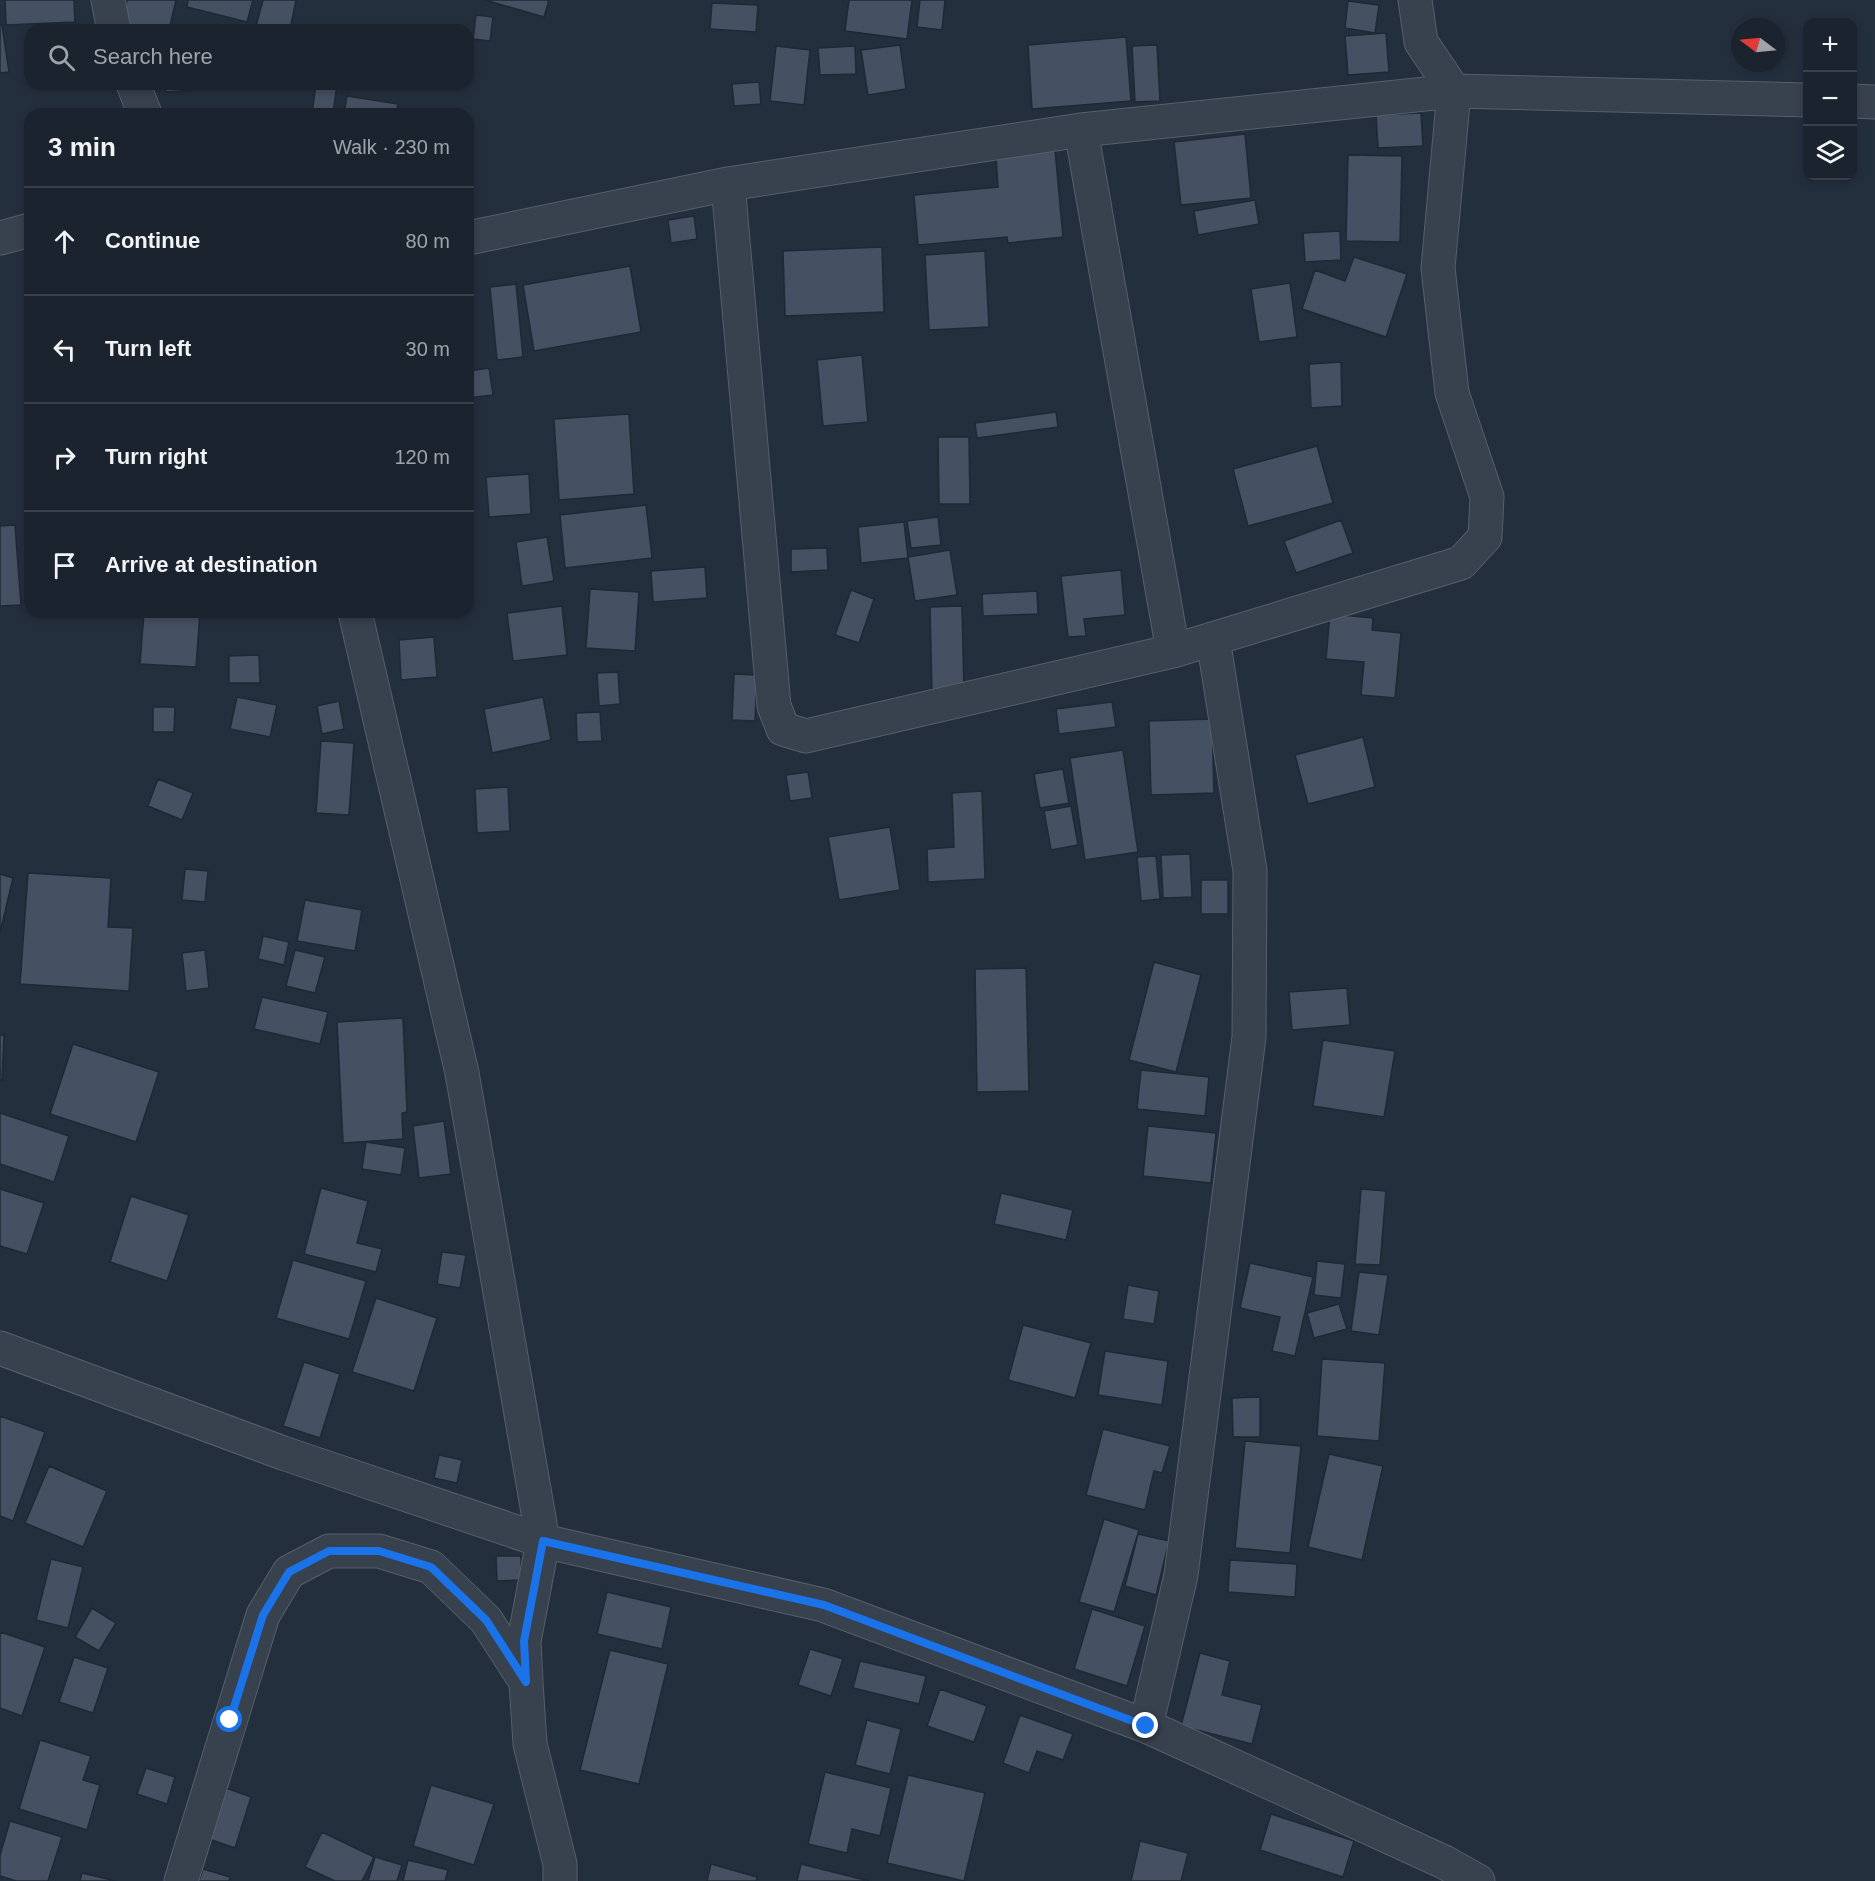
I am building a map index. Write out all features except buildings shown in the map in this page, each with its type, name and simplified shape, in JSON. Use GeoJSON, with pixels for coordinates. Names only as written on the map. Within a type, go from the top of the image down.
{"type":"FeatureCollection","features":[{"type":"Feature","properties":{"kind":"street"},"geometry":{"type":"LineString","coordinates":[[108,0],[113,24]]}},
{"type":"Feature","properties":{"kind":"street"},"geometry":{"type":"LineString","coordinates":[[728,184],[774,706],[783,729],[806,736],[1173,651],[1461,563],[1485,537],[1487,497],[1452,393],[1438,268],[1455,92],[1421,42],[1414,0]]}},
{"type":"Feature","properties":{"kind":"street"},"geometry":{"type":"LineString","coordinates":[[135,90],[142,108]]}},
{"type":"Feature","properties":{"kind":"street"},"geometry":{"type":"LineString","coordinates":[[474,237],[728,184],[1081,130],[1455,92],[1803,100]]}},
{"type":"Feature","properties":{"kind":"street"},"geometry":{"type":"LineString","coordinates":[[1857,101],[1875,102]]}},
{"type":"Feature","properties":{"kind":"street"},"geometry":{"type":"LineString","coordinates":[[1081,130],[1173,651]]}},
{"type":"Feature","properties":{"kind":"street"},"geometry":{"type":"LineString","coordinates":[[0,238],[24,232]]}},
{"type":"Feature","properties":{"kind":"street"},"geometry":{"type":"LineString","coordinates":[[356,618],[462,1072],[543,1541],[524,1641],[526,1682],[530,1744],[560,1864],[560,1881]]}},
{"type":"Feature","properties":{"kind":"street"},"geometry":{"type":"LineString","coordinates":[[1146,1726],[1181,1575],[1249,1037],[1250,871],[1213,639]]}},
{"type":"Feature","properties":{"kind":"street"},"geometry":{"type":"LineString","coordinates":[[4,1359],[543,1541],[824,1605],[1146,1726],[1437,1872],[1478,1881]]}},
{"type":"Feature","properties":{"kind":"street"},"geometry":{"type":"LineString","coordinates":[[181,1881],[263,1615],[289,1572],[329,1551],[379,1551],[431,1567],[486,1620],[526,1682]]}},
{"type":"Feature","properties":{"kind":"route"},"geometry":{"type":"LineString","coordinates":[[230,1720],[263,1615],[289,1572],[329,1551],[379,1551],[431,1567],[486,1620],[526,1682],[524,1641],[543,1541],[824,1605],[1146,1726]]}}]}
